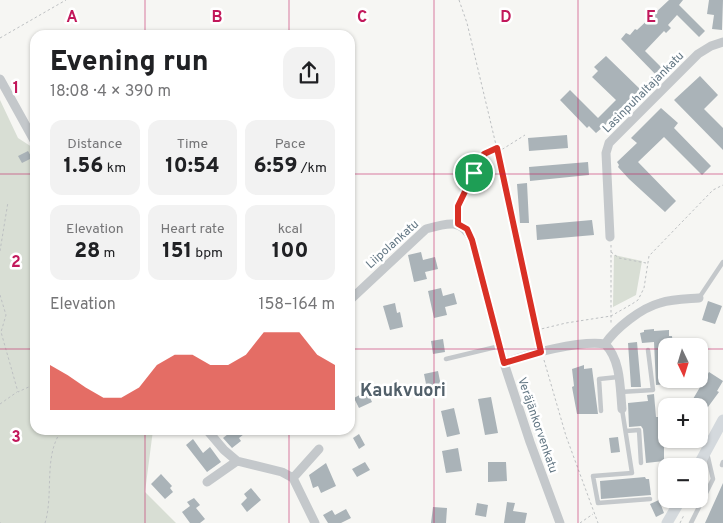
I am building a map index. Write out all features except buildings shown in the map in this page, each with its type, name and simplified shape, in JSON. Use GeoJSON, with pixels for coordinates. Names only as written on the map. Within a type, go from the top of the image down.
{"type":"FeatureCollection","features":[{"type":"Feature","properties":{"kind":"street","name":"Lasinpuhaltajankatu"},"geometry":{"type":"LineString","coordinates":[[610,237],[606,154],[609,143],[698,54],[711,46],[723,42]]}},
{"type":"Feature","properties":{"kind":"street"},"geometry":{"type":"LineString","coordinates":[[0,79],[30,133]]}},
{"type":"Feature","properties":{"kind":"street","name":"Liipolankatu"},"geometry":{"type":"LineString","coordinates":[[355,295],[426,228],[441,224],[458,224]]}},
{"type":"Feature","properties":{"kind":"street","name":"Veräjänkorvenkatu"},"geometry":{"type":"LineString","coordinates":[[458,224],[467,229],[472,240],[504,363],[530,442],[560,523]]}},
{"type":"Feature","properties":{"kind":"street"},"geometry":{"type":"LineString","coordinates":[[605,344],[610,336],[655,304],[699,298]]}},
{"type":"Feature","properties":{"kind":"street"},"geometry":{"type":"LineString","coordinates":[[504,363],[541,352],[605,344]]}},
{"type":"Feature","properties":{"kind":"street"},"geometry":{"type":"LineString","coordinates":[[605,344],[614,358],[622,409]]}},
{"type":"Feature","properties":{"kind":"street"},"geometry":{"type":"LineString","coordinates":[[702,458],[723,420]]}},
{"type":"Feature","properties":{"kind":"street"},"geometry":{"type":"LineString","coordinates":[[211,435],[237,461],[282,472],[293,478],[314,523]]}},
{"type":"Feature","properties":{"kind":"street"},"geometry":{"type":"LineString","coordinates":[[293,478],[320,449]]}},
{"type":"Feature","properties":{"kind":"street"},"geometry":{"type":"LineString","coordinates":[[207,482],[237,461]]}},
{"type":"Feature","properties":{"kind":"street"},"geometry":{"type":"LineString","coordinates":[[671,522],[676,508]]}},
{"type":"Feature","properties":{"kind":"lane"},"geometry":{"type":"LineString","coordinates":[[699,298],[723,262]]}},
{"type":"Feature","properties":{"kind":"lane"},"geometry":{"type":"LineString","coordinates":[[446,360],[500,346]]}},
{"type":"Feature","properties":{"kind":"lane"},"geometry":{"type":"LineString","coordinates":[[620,392],[653,390],[648,350]]}},
{"type":"Feature","properties":{"kind":"lane"},"geometry":{"type":"LineString","coordinates":[[601,411],[599,379],[618,378]]}},
{"type":"Feature","properties":{"kind":"lane"},"geometry":{"type":"LineString","coordinates":[[622,409],[632,473],[593,476],[598,503],[650,500]]}},
{"type":"Feature","properties":{"kind":"lane"},"geometry":{"type":"LineString","coordinates":[[626,430],[639,430],[641,463]]}},
{"type":"Feature","properties":{"kind":"lane"},"geometry":{"type":"LineString","coordinates":[[691,523],[713,479],[706,451]]}},
{"type":"Feature","properties":{"kind":"path"},"geometry":{"type":"LineString","coordinates":[[0,38],[66,0]]}},
{"type":"Feature","properties":{"kind":"path"},"geometry":{"type":"LineString","coordinates":[[459,0],[467,23],[497,148],[541,352],[566,436],[598,523]]}},
{"type":"Feature","properties":{"kind":"path"},"geometry":{"type":"LineString","coordinates":[[497,152],[526,135]]}},
{"type":"Feature","properties":{"kind":"path"},"geometry":{"type":"LineString","coordinates":[[458,224],[458,206],[474,173],[478,169],[480,159],[484,158],[484,154],[497,148]]}},
{"type":"Feature","properties":{"kind":"path"},"geometry":{"type":"LineString","coordinates":[[536,330],[611,316],[632,304],[641,295],[648,256],[713,190],[723,184]]}},
{"type":"Feature","properties":{"kind":"path"},"geometry":{"type":"LineString","coordinates":[[0,251],[8,202]]}},
{"type":"Feature","properties":{"kind":"path"},"geometry":{"type":"LineString","coordinates":[[610,237],[610,336]]}},
{"type":"Feature","properties":{"kind":"path"},"geometry":{"type":"LineString","coordinates":[[611,252],[618,258],[646,264]]}},
{"type":"Feature","properties":{"kind":"path"},"geometry":{"type":"LineString","coordinates":[[0,295],[6,315],[1,332],[18,392]]}},
{"type":"Feature","properties":{"kind":"path"},"geometry":{"type":"LineString","coordinates":[[0,404],[30,386]]}},
{"type":"Feature","properties":{"kind":"path"},"geometry":{"type":"LineString","coordinates":[[45,523],[50,507],[51,459],[58,435]]}},
{"type":"Feature","properties":{"kind":"path"},"geometry":{"type":"LineString","coordinates":[[580,523],[594,513]]}},
{"type":"Feature","properties":{"kind":"shaded area"},"geometry":{"type":"Polygon","coordinates":[[[0,100],[18,138],[30,146],[30,435],[152,435],[145,492],[176,523],[0,523],[0,100]]]}},
{"type":"Feature","properties":{"kind":"shaded area"},"geometry":{"type":"Polygon","coordinates":[[[614,255],[642,261],[636,295],[613,307],[614,255]]]}},
{"type":"Feature","properties":{"kind":"district","name":"Kaukvuori"},"geometry":{"type":"Point","coordinates":[403,390]}},
{"type":"Feature","properties":{"kind":"route"},"geometry":{"type":"LineString","coordinates":[[497,148],[541,352],[504,363],[472,240],[467,229],[458,224],[458,206],[474,173],[478,169],[480,159],[484,158],[484,154],[497,148]]}}]}
